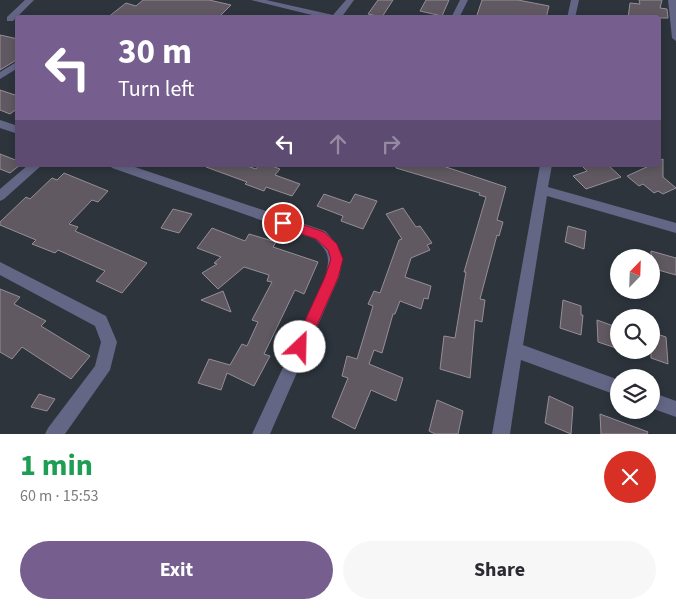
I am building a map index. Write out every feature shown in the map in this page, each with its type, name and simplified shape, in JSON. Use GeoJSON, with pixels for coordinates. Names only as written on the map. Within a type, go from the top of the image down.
{"type":"FeatureCollection","features":[{"type":"Feature","properties":{"kind":"street"},"geometry":{"type":"LineString","coordinates":[[18,15],[30,0]]}},
{"type":"Feature","properties":{"kind":"street"},"geometry":{"type":"LineString","coordinates":[[255,0],[326,15]]}},
{"type":"Feature","properties":{"kind":"street"},"geometry":{"type":"LineString","coordinates":[[338,15],[350,0]]}},
{"type":"Feature","properties":{"kind":"street"},"geometry":{"type":"LineString","coordinates":[[456,15],[464,0]]}},
{"type":"Feature","properties":{"kind":"street"},"geometry":{"type":"LineString","coordinates":[[572,15],[575,0]]}},
{"type":"Feature","properties":{"kind":"street"},"geometry":{"type":"LineString","coordinates":[[672,0],[676,38]]}},
{"type":"Feature","properties":{"kind":"street"},"geometry":{"type":"LineString","coordinates":[[0,18],[14,20]]}},
{"type":"Feature","properties":{"kind":"street"},"geometry":{"type":"LineString","coordinates":[[0,76],[15,66]]}},
{"type":"Feature","properties":{"kind":"street"},"geometry":{"type":"LineString","coordinates":[[0,124],[15,129]]}},
{"type":"Feature","properties":{"kind":"street"},"geometry":{"type":"LineString","coordinates":[[0,196],[34,167]]}},
{"type":"Feature","properties":{"kind":"street"},"geometry":{"type":"LineString","coordinates":[[122,167],[320,235],[333,248],[337,259],[332,278],[261,434]]}},
{"type":"Feature","properties":{"kind":"street"},"geometry":{"type":"LineString","coordinates":[[501,434],[546,167]]}},
{"type":"Feature","properties":{"kind":"street"},"geometry":{"type":"LineString","coordinates":[[541,190],[676,228]]}},
{"type":"Feature","properties":{"kind":"street"},"geometry":{"type":"LineString","coordinates":[[0,268],[101,321],[109,342],[102,370],[54,434]]}},
{"type":"Feature","properties":{"kind":"street"},"geometry":{"type":"LineString","coordinates":[[515,350],[610,385]]}},
{"type":"Feature","properties":{"kind":"street"},"geometry":{"type":"LineString","coordinates":[[660,403],[676,409]]}},
{"type":"Feature","properties":{"kind":"building"},"geometry":{"type":"Polygon","coordinates":[[[143,0],[209,0],[231,5],[221,15],[111,15],[126,3],[136,6],[143,0]]]}},
{"type":"Feature","properties":{"kind":"building"},"geometry":{"type":"Polygon","coordinates":[[[378,0],[393,0],[383,15],[368,14],[378,0]]]}},
{"type":"Feature","properties":{"kind":"building"},"geometry":{"type":"Polygon","coordinates":[[[426,0],[449,0],[442,15],[420,11],[426,0]]]}},
{"type":"Feature","properties":{"kind":"building"},"geometry":{"type":"Polygon","coordinates":[[[482,0],[518,0],[549,6],[547,15],[477,15],[482,0]]]}},
{"type":"Feature","properties":{"kind":"building"},"geometry":{"type":"Polygon","coordinates":[[[639,0],[662,0],[660,8],[667,9],[668,18],[661,18],[661,15],[628,15],[630,3],[640,4],[639,0]]]}},
{"type":"Feature","properties":{"kind":"building"},"geometry":{"type":"Polygon","coordinates":[[[0,35],[15,38],[15,61],[0,70],[0,35]]]}},
{"type":"Feature","properties":{"kind":"building"},"geometry":{"type":"Polygon","coordinates":[[[0,90],[15,95],[15,110],[10,114],[0,110],[0,90]]]}},
{"type":"Feature","properties":{"kind":"building"},"geometry":{"type":"Polygon","coordinates":[[[0,154],[15,160],[15,167],[18,167],[10,173],[0,169],[0,154]]]}},
{"type":"Feature","properties":{"kind":"building"},"geometry":{"type":"Polygon","coordinates":[[[663,159],[663,177],[676,188],[663,194],[658,191],[654,193],[643,184],[639,186],[627,176],[647,167],[661,167],[661,160],[663,159]]]}},
{"type":"Feature","properties":{"kind":"building"},"geometry":{"type":"Polygon","coordinates":[[[206,167],[250,167],[256,169],[258,167],[274,167],[280,169],[275,175],[300,184],[292,196],[266,187],[264,191],[245,184],[247,182],[206,167]]]}},
{"type":"Feature","properties":{"kind":"building"},"geometry":{"type":"Polygon","coordinates":[[[446,167],[506,187],[497,220],[503,222],[499,236],[497,235],[480,299],[485,300],[482,322],[475,320],[470,378],[440,369],[444,336],[455,338],[466,272],[464,272],[486,197],[479,195],[480,193],[396,168],[446,167]]]}},
{"type":"Feature","properties":{"kind":"building"},"geometry":{"type":"Polygon","coordinates":[[[583,167],[610,167],[621,177],[586,189],[573,176],[587,171],[583,167]]]}},
{"type":"Feature","properties":{"kind":"building"},"geometry":{"type":"Polygon","coordinates":[[[64,173],[108,191],[98,202],[92,200],[69,224],[78,227],[75,231],[147,263],[122,293],[96,281],[105,271],[58,250],[55,253],[32,244],[36,240],[0,225],[0,222],[26,197],[30,199],[52,178],[57,180],[64,173]]]}},
{"type":"Feature","properties":{"kind":"building"},"geometry":{"type":"Polygon","coordinates":[[[324,194],[350,203],[355,194],[377,201],[363,229],[341,221],[343,216],[317,206],[324,194]]]}},
{"type":"Feature","properties":{"kind":"building"},"geometry":{"type":"Polygon","coordinates":[[[403,208],[416,227],[420,226],[432,243],[427,245],[430,250],[411,258],[405,277],[431,286],[428,299],[424,298],[421,309],[400,301],[395,314],[393,314],[382,353],[374,350],[369,364],[403,378],[396,401],[371,390],[355,429],[332,417],[348,378],[342,376],[347,356],[357,359],[373,306],[368,304],[374,291],[380,293],[399,240],[402,239],[386,214],[403,208]]]}},
{"type":"Feature","properties":{"kind":"building"},"geometry":{"type":"Polygon","coordinates":[[[173,209],[192,214],[179,233],[161,228],[173,209]]]}},
{"type":"Feature","properties":{"kind":"building"},"geometry":{"type":"Polygon","coordinates":[[[568,226],[586,231],[584,249],[565,242],[568,226]]]}},
{"type":"Feature","properties":{"kind":"building"},"geometry":{"type":"Polygon","coordinates":[[[212,228],[245,241],[249,234],[276,242],[273,247],[318,262],[304,294],[295,290],[264,354],[270,356],[254,386],[227,373],[221,390],[198,383],[209,359],[230,365],[242,344],[247,346],[258,322],[252,320],[272,282],[267,281],[269,275],[244,267],[218,289],[202,273],[217,264],[214,263],[221,257],[197,248],[212,228]]]}},
{"type":"Feature","properties":{"kind":"building"},"geometry":{"type":"Polygon","coordinates":[[[660,254],[676,258],[676,275],[660,271],[660,254]]]}},
{"type":"Feature","properties":{"kind":"building"},"geometry":{"type":"Polygon","coordinates":[[[0,289],[20,297],[14,304],[46,321],[41,326],[90,356],[71,379],[22,347],[12,359],[0,352],[0,289]]]}},
{"type":"Feature","properties":{"kind":"building"},"geometry":{"type":"Polygon","coordinates":[[[223,291],[231,312],[201,300],[223,291]]]}},
{"type":"Feature","properties":{"kind":"building"},"geometry":{"type":"Polygon","coordinates":[[[563,300],[581,306],[581,315],[583,315],[581,335],[560,328],[563,300]]]}},
{"type":"Feature","properties":{"kind":"building"},"geometry":{"type":"Polygon","coordinates":[[[597,320],[610,325],[610,346],[598,342],[597,320]]]}},
{"type":"Feature","properties":{"kind":"building"},"geometry":{"type":"Polygon","coordinates":[[[660,335],[666,337],[668,364],[654,359],[660,359],[660,335]]]}},
{"type":"Feature","properties":{"kind":"building"},"geometry":{"type":"Polygon","coordinates":[[[39,394],[55,399],[47,411],[31,407],[39,394]]]}},
{"type":"Feature","properties":{"kind":"building"},"geometry":{"type":"Polygon","coordinates":[[[549,396],[573,407],[571,434],[545,423],[549,396]]]}},
{"type":"Feature","properties":{"kind":"building"},"geometry":{"type":"Polygon","coordinates":[[[437,400],[463,411],[458,434],[435,434],[429,431],[437,400]]]}},
{"type":"Feature","properties":{"kind":"building"},"geometry":{"type":"Polygon","coordinates":[[[600,414],[648,432],[647,434],[601,434],[600,414]]]}},
{"type":"Feature","properties":{"kind":"route"},"geometry":{"type":"LineString","coordinates":[[283,223],[320,235],[333,248],[337,259],[332,278],[300,347]]}}]}
